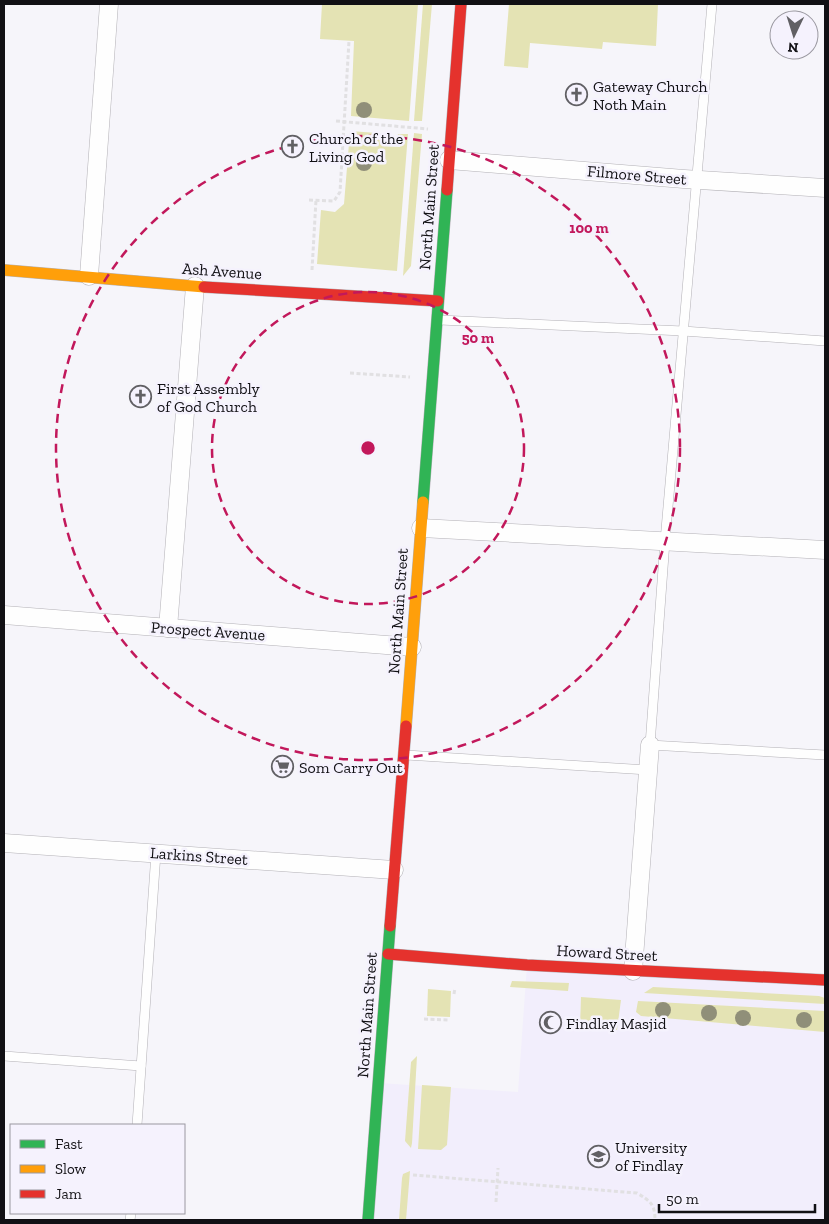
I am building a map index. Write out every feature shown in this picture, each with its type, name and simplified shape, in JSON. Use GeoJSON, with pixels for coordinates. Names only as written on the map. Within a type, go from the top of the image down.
{"type":"FeatureCollection","features":[{"type":"Feature","properties":{"kind":"main road","name":"North Main Street"},"geometry":{"type":"LineString","coordinates":[[368,1220],[461,4]]}},
{"type":"Feature","properties":{"kind":"main road","name":"Ash Avenue"},"geometry":{"type":"LineString","coordinates":[[4,270],[195,286],[438,301]]}},
{"type":"Feature","properties":{"kind":"main road","name":"Howard Street"},"geometry":{"type":"LineString","coordinates":[[388,954],[527,965],[825,980]]}},
{"type":"Feature","properties":{"kind":"street"},"geometry":{"type":"LineString","coordinates":[[89,276],[109,4]]}},
{"type":"Feature","properties":{"kind":"street","name":"Filmore Street"},"geometry":{"type":"LineString","coordinates":[[449,160],[696,180],[825,188]]}},
{"type":"Feature","properties":{"kind":"street"},"geometry":{"type":"LineString","coordinates":[[168,628],[195,286]]}},
{"type":"Feature","properties":{"kind":"street"},"geometry":{"type":"LineString","coordinates":[[421,528],[825,550]]}},
{"type":"Feature","properties":{"kind":"street","name":"Prospect Avenue"},"geometry":{"type":"LineString","coordinates":[[4,615],[412,647]]}},
{"type":"Feature","properties":{"kind":"street"},"geometry":{"type":"LineString","coordinates":[[633,971],[650,745]]}},
{"type":"Feature","properties":{"kind":"street","name":"Larkins Street"},"geometry":{"type":"LineString","coordinates":[[4,842],[394,870]]}},
{"type":"Feature","properties":{"kind":"lane"},"geometry":{"type":"LineString","coordinates":[[712,4],[665,541],[650,745],[825,756]]}},
{"type":"Feature","properties":{"kind":"lane"},"geometry":{"type":"LineString","coordinates":[[437,320],[683,331],[825,341]]}},
{"type":"Feature","properties":{"kind":"lane"},"geometry":{"type":"LineString","coordinates":[[403,754],[648,770]]}},
{"type":"Feature","properties":{"kind":"lane"},"geometry":{"type":"LineString","coordinates":[[137,1124],[156,853]]}},
{"type":"Feature","properties":{"kind":"lane"},"geometry":{"type":"LineString","coordinates":[[4,1056],[141,1066]]}},
{"type":"Feature","properties":{"kind":"path"},"geometry":{"type":"LineString","coordinates":[[309,200],[334,201],[340,192],[349,41]]}},
{"type":"Feature","properties":{"kind":"path"},"geometry":{"type":"LineString","coordinates":[[336,121],[452,131]]}},
{"type":"Feature","properties":{"kind":"path"},"geometry":{"type":"LineString","coordinates":[[310,294],[316,200]]}},
{"type":"Feature","properties":{"kind":"path"},"geometry":{"type":"LineString","coordinates":[[350,373],[432,379]]}},
{"type":"Feature","properties":{"kind":"path"},"geometry":{"type":"LineString","coordinates":[[454,994],[455,988]]}},
{"type":"Feature","properties":{"kind":"path"},"geometry":{"type":"LineString","coordinates":[[424,1018],[450,1020]]}},
{"type":"Feature","properties":{"kind":"path"},"geometry":{"type":"LineString","coordinates":[[496,1202],[498,1168]]}},
{"type":"Feature","properties":{"kind":"path"},"geometry":{"type":"LineString","coordinates":[[413,1175],[637,1193],[648,1200],[655,1210],[655,1220]]}},
{"type":"Feature","properties":{"kind":"shaded area","name":"University of Findlay"},"geometry":{"type":"Polygon","coordinates":[[[527,965],[825,981],[825,1220],[368,1220],[379,1083],[518,1092],[527,965]]]}},
{"type":"Feature","properties":{"kind":"green space"},"geometry":{"type":"Polygon","coordinates":[[[322,4],[418,4],[409,121],[351,116],[354,41],[320,39],[322,4]]]}},
{"type":"Feature","properties":{"kind":"green space"},"geometry":{"type":"Polygon","coordinates":[[[423,4],[432,4],[422,121],[414,121],[423,4]]]}},
{"type":"Feature","properties":{"kind":"green space"},"geometry":{"type":"Polygon","coordinates":[[[509,4],[658,4],[656,46],[603,42],[602,49],[530,43],[528,68],[504,66],[509,4]]]}},
{"type":"Feature","properties":{"kind":"green space"},"geometry":{"type":"Polygon","coordinates":[[[350,131],[390,134],[390,137],[386,137],[386,146],[400,147],[401,138],[397,138],[398,134],[408,134],[397,271],[317,264],[321,210],[335,212],[344,204],[350,131]]]}},
{"type":"Feature","properties":{"kind":"green space"},"geometry":{"type":"Polygon","coordinates":[[[414,133],[422,134],[411,266],[403,276],[414,133]]]}},
{"type":"Feature","properties":{"kind":"green space"},"geometry":{"type":"Polygon","coordinates":[[[512,981],[569,983],[568,991],[510,987],[512,981]]]}},
{"type":"Feature","properties":{"kind":"green space"},"geometry":{"type":"Polygon","coordinates":[[[653,987],[819,996],[825,998],[825,1004],[644,993],[653,987]]]}},
{"type":"Feature","properties":{"kind":"green space"},"geometry":{"type":"Polygon","coordinates":[[[428,989],[451,991],[450,1017],[427,1016],[428,989]]]}},
{"type":"Feature","properties":{"kind":"green space"},"geometry":{"type":"Polygon","coordinates":[[[581,997],[621,1000],[617,1030],[580,1027],[581,997]]]}},
{"type":"Feature","properties":{"kind":"green space"},"geometry":{"type":"Polygon","coordinates":[[[638,1001],[825,1011],[825,1032],[641,1016],[636,1012],[638,1001]]]}},
{"type":"Feature","properties":{"kind":"green space"},"geometry":{"type":"Polygon","coordinates":[[[417,1056],[411,1148],[405,1141],[411,1062],[417,1056]]]}},
{"type":"Feature","properties":{"kind":"green space"},"geometry":{"type":"Polygon","coordinates":[[[422,1085],[451,1087],[447,1145],[441,1150],[418,1149],[422,1085]]]}},
{"type":"Feature","properties":{"kind":"green space"},"geometry":{"type":"Polygon","coordinates":[[[410,1171],[406,1220],[399,1220],[402,1178],[403,1174],[410,1171]]]}},
{"type":"Feature","properties":{"kind":"traffic: fast"},"geometry":{"type":"LineString","coordinates":[[423,502],[447,190]]}},
{"type":"Feature","properties":{"kind":"traffic: fast"},"geometry":{"type":"LineString","coordinates":[[368,1220],[390,926]]}},
{"type":"Feature","properties":{"kind":"traffic: slow"},"geometry":{"type":"LineString","coordinates":[[4,270],[204,287]]}},
{"type":"Feature","properties":{"kind":"traffic: slow"},"geometry":{"type":"LineString","coordinates":[[406,726],[423,502]]}},
{"type":"Feature","properties":{"kind":"traffic: jam"},"geometry":{"type":"LineString","coordinates":[[447,190],[461,4]]}},
{"type":"Feature","properties":{"kind":"traffic: jam"},"geometry":{"type":"LineString","coordinates":[[204,287],[438,301]]}},
{"type":"Feature","properties":{"kind":"traffic: jam"},"geometry":{"type":"LineString","coordinates":[[390,926],[406,726]]}},
{"type":"Feature","properties":{"kind":"traffic: jam"},"geometry":{"type":"LineString","coordinates":[[388,954],[527,965],[825,980]]}},
{"type":"Feature","properties":{"kind":"place","name":"Gateway Church Noth Main"},"geometry":{"type":"Point","coordinates":[577,95]}},
{"type":"Feature","properties":{"kind":"place","name":"Church of the Living God"},"geometry":{"type":"Point","coordinates":[293,147]}},
{"type":"Feature","properties":{"kind":"place","name":"First Assembly of God Church"},"geometry":{"type":"Point","coordinates":[141,397]}},
{"type":"Feature","properties":{"kind":"place","name":"Som Carry Out"},"geometry":{"type":"Point","coordinates":[283,767]}},
{"type":"Feature","properties":{"kind":"place","name":"Findlay Masjid"},"geometry":{"type":"Point","coordinates":[550,1023]}},
{"type":"Feature","properties":{"kind":"place","name":"University of Findlay"},"geometry":{"type":"Point","coordinates":[599,1156]}}]}
